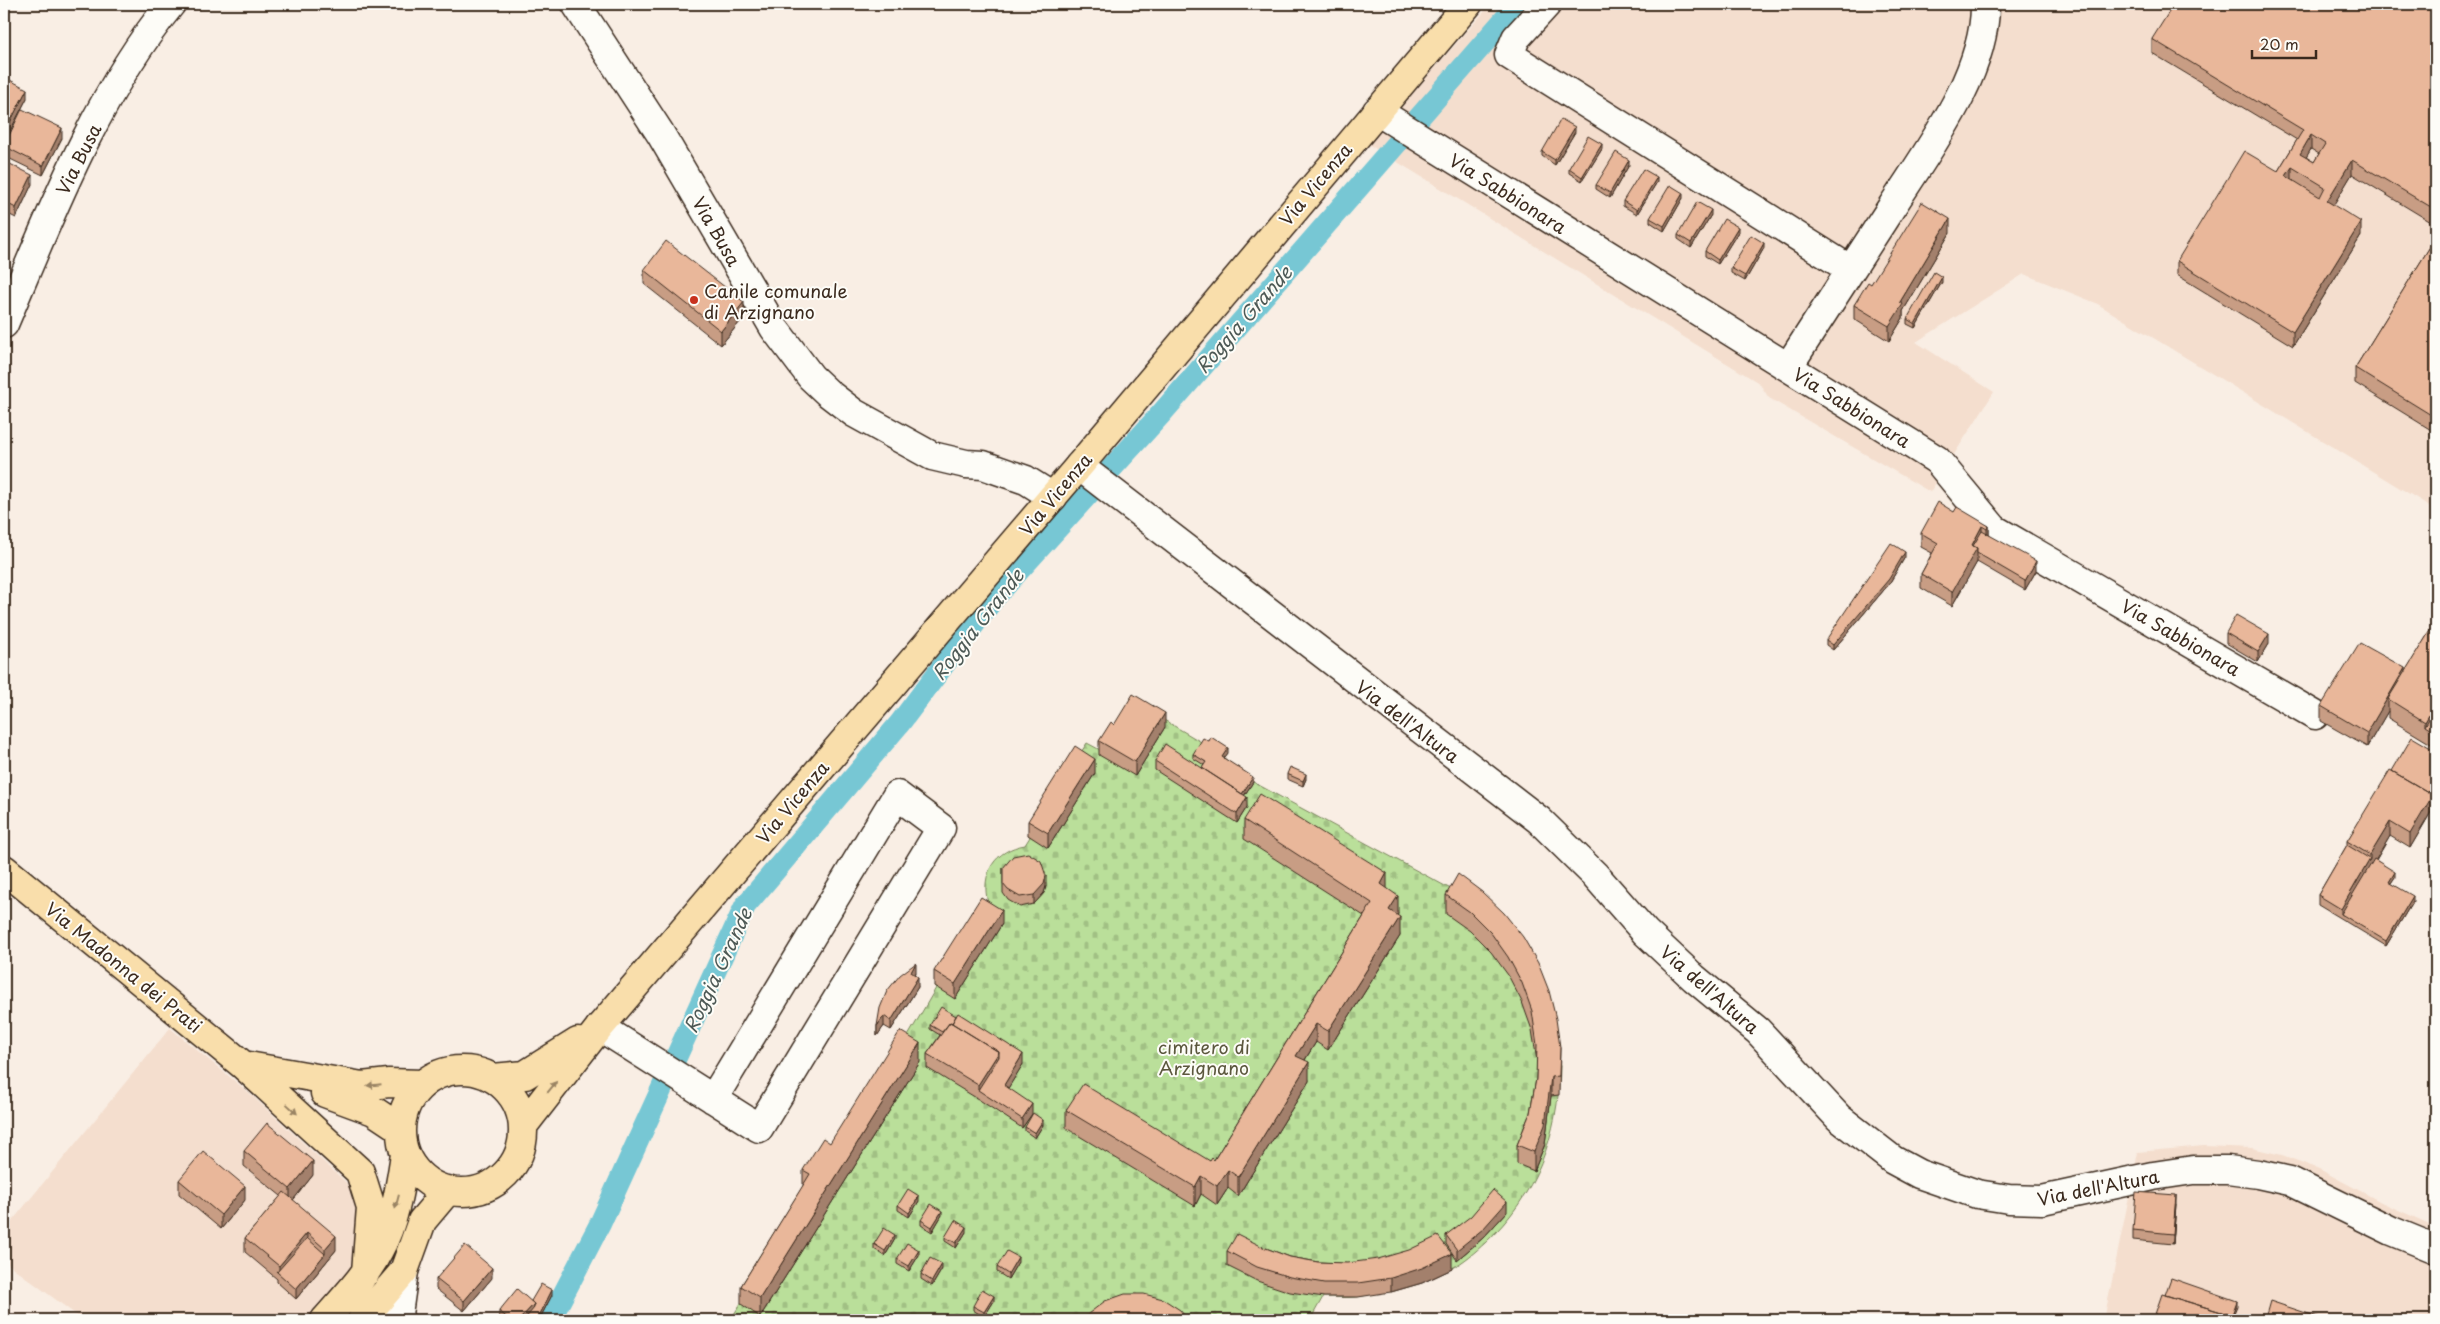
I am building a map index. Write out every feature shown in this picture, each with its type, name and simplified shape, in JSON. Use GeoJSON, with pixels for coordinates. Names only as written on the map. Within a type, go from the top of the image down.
{"type":"FeatureCollection","features":[{"type":"Feature","properties":{"kind":"main road","name":"Via Vicenza"},"geometry":{"type":"LineString","coordinates":[[523,1126],[600,1027],[1053,497],[1468,4]]}},
{"type":"Feature","properties":{"kind":"main road","name":"Via Madonna dei Prati"},"geometry":{"type":"LineString","coordinates":[[4,869],[243,1064],[360,1172],[371,1207],[366,1272]]}},
{"type":"Feature","properties":{"kind":"main road","name":"Via Vicenza"},"geometry":{"type":"LineString","coordinates":[[493,1078],[525,1075],[600,1027]]}},
{"type":"Feature","properties":{"kind":"main road","name":"Via Madonna dei Prati"},"geometry":{"type":"LineString","coordinates":[[243,1064],[362,1086],[389,1083],[423,1084]]}},
{"type":"Feature","properties":{"kind":"main road","name":"Via Madonna dei Prati"},"geometry":{"type":"LineString","coordinates":[[243,1064],[374,1111],[403,1141]]}},
{"type":"Feature","properties":{"kind":"main road","name":"Via Vicenza"},"geometry":{"type":"LineString","coordinates":[[325,1320],[366,1272],[380,1250],[392,1221],[399,1192],[404,1112],[411,1096],[423,1084],[439,1074],[457,1070],[475,1071],[493,1078],[513,1098],[523,1126],[521,1145],[514,1163],[501,1177],[485,1187],[467,1191],[448,1190],[430,1183],[415,1170],[403,1141]]}},
{"type":"Feature","properties":{"kind":"main road"},"geometry":{"type":"LineString","coordinates":[[362,1320],[404,1271],[422,1221],[448,1190]]}},
{"type":"Feature","properties":{"kind":"street","name":"Via Busa"},"geometry":{"type":"LineString","coordinates":[[4,324],[65,180],[104,106],[150,29],[171,4]]}},
{"type":"Feature","properties":{"kind":"street","name":"Via Busa"},"geometry":{"type":"LineString","coordinates":[[576,4],[660,133],[774,328],[811,377],[854,413],[932,456],[960,463],[983,465],[1026,480],[1053,497]]}},
{"type":"Feature","properties":{"kind":"street"},"geometry":{"type":"LineString","coordinates":[[1547,4],[1516,38],[1508,55],[1851,270]]}},
{"type":"Feature","properties":{"kind":"street"},"geometry":{"type":"LineString","coordinates":[[1788,367],[1929,150],[1963,89],[1986,24],[1985,4]]}},
{"type":"Feature","properties":{"kind":"street","name":"Via Sabbionara"},"geometry":{"type":"LineString","coordinates":[[1377,111],[1937,460],[1994,529],[2315,714]]}},
{"type":"Feature","properties":{"kind":"street","name":"Via dell'Altura"},"geometry":{"type":"LineString","coordinates":[[1079,466],[1539,820],[1584,864],[1645,932],[1694,978],[1758,1031],[1839,1118],[1893,1160],[1946,1185],[1977,1194],[2009,1199],[2042,1200],[2153,1176],[2193,1170],[2228,1170],[2258,1174],[2290,1181],[2392,1231],[2436,1249]]}},
{"type":"Feature","properties":{"kind":"street"},"geometry":{"type":"LineString","coordinates":[[600,1027],[671,1073],[759,1128],[941,828],[897,795],[713,1099]]}},
{"type":"Feature","properties":{"kind":"street"},"geometry":{"type":"LineString","coordinates":[[400,1320],[398,1314],[404,1271]]}},
{"type":"Feature","properties":{"kind":"shaded area"},"geometry":{"type":"Polygon","coordinates":[[[1491,4],[2436,4],[2436,510],[2096,303],[2024,274],[1916,342],[1994,392],[1930,492],[1769,398],[1759,383],[1368,144],[1491,4]]]}},
{"type":"Feature","properties":{"kind":"shaded area"},"geometry":{"type":"Polygon","coordinates":[[[170,1028],[247,1091],[351,1187],[363,1219],[362,1247],[409,1294],[416,1320],[83,1320],[4,1261],[4,1231],[170,1028]]]}},
{"type":"Feature","properties":{"kind":"shaded area"},"geometry":{"type":"Polygon","coordinates":[[[2204,1146],[2252,1148],[2282,1155],[2319,1169],[2381,1202],[2436,1227],[2436,1320],[2104,1320],[2138,1152],[2204,1146]]]}},
{"type":"Feature","properties":{"kind":"green space","name":"cimitero di Arzignano"},"geometry":{"type":"Polygon","coordinates":[[[1137,704],[1208,746],[1222,762],[1253,782],[1458,893],[1482,911],[1560,1066],[1559,1091],[1549,1139],[1531,1184],[1518,1205],[1503,1225],[1485,1243],[1469,1257],[1447,1271],[1363,1296],[1323,1297],[1310,1320],[731,1319],[900,1050],[936,988],[934,986],[988,903],[986,882],[992,865],[1005,852],[1025,845],[1030,837],[1028,835],[1087,743],[1102,751],[1137,704]]]}},
{"type":"Feature","properties":{"kind":"building"},"geometry":{"type":"Polygon","coordinates":[[[2174,4],[2436,4],[2436,210],[2352,160],[2327,201],[2361,222],[2293,332],[2177,261],[2244,151],[2278,171],[2303,130],[2152,39],[2174,4]],[[2311,135],[2300,154],[2314,162],[2325,144],[2311,135]],[[2292,167],[2286,176],[2320,197],[2325,187],[2292,167]]]}},
{"type":"Feature","properties":{"kind":"building"},"geometry":{"type":"Polygon","coordinates":[[[4,77],[27,89],[8,126],[4,124],[4,77]]]}},
{"type":"Feature","properties":{"kind":"building"},"geometry":{"type":"Polygon","coordinates":[[[22,109],[62,128],[43,166],[4,146],[22,109]]]}},
{"type":"Feature","properties":{"kind":"building"},"geometry":{"type":"Polygon","coordinates":[[[1561,119],[1575,127],[1555,160],[1542,152],[1561,119]]]}},
{"type":"Feature","properties":{"kind":"building"},"geometry":{"type":"Polygon","coordinates":[[[1588,136],[1602,144],[1582,177],[1569,168],[1588,136]]]}},
{"type":"Feature","properties":{"kind":"building"},"geometry":{"type":"Polygon","coordinates":[[[1616,152],[1629,160],[1610,193],[1596,185],[1616,152]]]}},
{"type":"Feature","properties":{"kind":"building"},"geometry":{"type":"Polygon","coordinates":[[[4,161],[32,175],[16,208],[4,202],[4,161]]]}},
{"type":"Feature","properties":{"kind":"building"},"geometry":{"type":"Polygon","coordinates":[[[1643,169],[1657,177],[1637,210],[1623,201],[1643,169]]]}},
{"type":"Feature","properties":{"kind":"building"},"geometry":{"type":"Polygon","coordinates":[[[1670,185],[1683,193],[1664,226],[1650,218],[1670,185]]]}},
{"type":"Feature","properties":{"kind":"building"},"geometry":{"type":"Polygon","coordinates":[[[1697,202],[1711,210],[1691,243],[1678,235],[1697,202]]]}},
{"type":"Feature","properties":{"kind":"building"},"geometry":{"type":"Polygon","coordinates":[[[1922,202],[1950,219],[1900,302],[1903,304],[1889,326],[1854,305],[1868,282],[1871,284],[1922,202]]]}},
{"type":"Feature","properties":{"kind":"building"},"geometry":{"type":"Polygon","coordinates":[[[1724,219],[1738,227],[1718,260],[1705,251],[1724,219]]]}},
{"type":"Feature","properties":{"kind":"building"},"geometry":{"type":"Polygon","coordinates":[[[1751,235],[1764,243],[1745,276],[1731,268],[1751,235]]]}},
{"type":"Feature","properties":{"kind":"building"},"geometry":{"type":"Polygon","coordinates":[[[2436,237],[2436,256],[2432,264],[2436,266],[2436,418],[2355,368],[2436,237]]]}},
{"type":"Feature","properties":{"kind":"building","name":"Canile comunale di Arzignano"},"geometry":{"type":"Polygon","coordinates":[[[666,241],[744,302],[721,331],[644,270],[666,241]]]}},
{"type":"Feature","properties":{"kind":"building"},"geometry":{"type":"Polygon","coordinates":[[[1934,272],[1942,277],[1915,324],[1907,319],[1934,272]]]}},
{"type":"Feature","properties":{"kind":"building"},"geometry":{"type":"Polygon","coordinates":[[[1938,502],[1954,512],[1957,507],[1989,526],[1987,529],[1982,526],[1972,545],[1977,548],[1952,592],[1921,574],[1938,543],[1921,533],[1938,502]]]}},
{"type":"Feature","properties":{"kind":"building"},"geometry":{"type":"Polygon","coordinates":[[[1982,531],[2036,561],[2025,581],[1977,553],[1977,548],[1973,546],[1982,531]]]}},
{"type":"Feature","properties":{"kind":"building"},"geometry":{"type":"Polygon","coordinates":[[[1891,543],[1905,552],[1889,579],[1833,645],[1826,640],[1891,543]]]}},
{"type":"Feature","properties":{"kind":"building"},"geometry":{"type":"Polygon","coordinates":[[[2236,615],[2269,634],[2258,652],[2226,633],[2236,615]]]}},
{"type":"Feature","properties":{"kind":"building"},"geometry":{"type":"Polygon","coordinates":[[[2436,621],[2436,703],[2425,722],[2388,699],[2436,621]]]}},
{"type":"Feature","properties":{"kind":"building"},"geometry":{"type":"Polygon","coordinates":[[[2360,643],[2405,668],[2367,733],[2321,706],[2360,643]]]}},
{"type":"Feature","properties":{"kind":"building"},"geometry":{"type":"Polygon","coordinates":[[[1133,694],[1165,713],[1135,762],[1099,741],[1111,722],[1114,725],[1133,694]]]}},
{"type":"Feature","properties":{"kind":"building"},"geometry":{"type":"Polygon","coordinates":[[[2436,707],[2436,733],[2425,726],[2436,707]]]}},
{"type":"Feature","properties":{"kind":"building"},"geometry":{"type":"Polygon","coordinates":[[[1211,737],[1228,748],[1222,757],[1253,777],[1242,794],[1202,768],[1206,762],[1193,754],[1203,738],[1209,741],[1211,737]]]}},
{"type":"Feature","properties":{"kind":"building"},"geometry":{"type":"Polygon","coordinates":[[[2412,737],[2436,751],[2436,784],[2428,792],[2392,771],[2412,737]]]}},
{"type":"Feature","properties":{"kind":"building"},"geometry":{"type":"Polygon","coordinates":[[[1165,744],[1247,797],[1237,814],[1155,761],[1165,744]]]}},
{"type":"Feature","properties":{"kind":"building"},"geometry":{"type":"Polygon","coordinates":[[[1075,746],[1095,759],[1048,833],[1028,821],[1075,746]]]}},
{"type":"Feature","properties":{"kind":"building"},"geometry":{"type":"Polygon","coordinates":[[[1290,767],[1306,774],[1303,781],[1287,774],[1290,767]]]}},
{"type":"Feature","properties":{"kind":"building"},"geometry":{"type":"Polygon","coordinates":[[[2390,770],[2428,792],[2434,793],[2410,834],[2390,822],[2370,855],[2347,841],[2390,770]]]}},
{"type":"Feature","properties":{"kind":"building"},"geometry":{"type":"Polygon","coordinates":[[[1260,794],[1387,873],[1381,884],[1398,896],[1389,910],[1400,917],[1328,1031],[1316,1024],[1296,1056],[1309,1062],[1238,1177],[1228,1170],[1217,1186],[1201,1176],[1195,1187],[1066,1110],[1083,1084],[1210,1161],[1212,1158],[1214,1160],[1372,903],[1244,820],[1260,794]]]}},
{"type":"Feature","properties":{"kind":"building"},"geometry":{"type":"Polygon","coordinates":[[[2347,845],[2370,859],[2341,909],[2318,895],[2347,845]]]}},
{"type":"Feature","properties":{"kind":"building"},"geometry":{"type":"Polygon","coordinates":[[[1028,853],[1041,861],[1046,876],[1044,884],[1034,895],[1020,897],[1008,890],[1003,884],[1003,868],[1013,856],[1028,853]]]}},
{"type":"Feature","properties":{"kind":"building"},"geometry":{"type":"Polygon","coordinates":[[[2374,859],[2395,872],[2389,882],[2413,896],[2386,941],[2341,914],[2374,859]]]}},
{"type":"Feature","properties":{"kind":"building"},"geometry":{"type":"Polygon","coordinates":[[[1458,874],[1482,892],[1504,913],[1523,937],[1538,963],[1549,991],[1560,1047],[1559,1076],[1551,1077],[1545,1125],[1534,1152],[1517,1145],[1530,1113],[1536,1079],[1537,1045],[1532,1011],[1522,983],[1508,957],[1491,933],[1470,912],[1446,895],[1458,874]]]}},
{"type":"Feature","properties":{"kind":"building"},"geometry":{"type":"Polygon","coordinates":[[[981,897],[1002,910],[955,984],[934,971],[981,897]]]}},
{"type":"Feature","properties":{"kind":"building"},"geometry":{"type":"Polygon","coordinates":[[[916,963],[911,972],[918,977],[891,1021],[884,1016],[877,1026],[880,1008],[887,991],[900,975],[916,963]]]}},
{"type":"Feature","properties":{"kind":"building"},"geometry":{"type":"Polygon","coordinates":[[[941,1007],[956,1016],[952,1023],[950,1022],[942,1032],[930,1025],[941,1007]]]}},
{"type":"Feature","properties":{"kind":"building"},"geometry":{"type":"Polygon","coordinates":[[[958,1013],[1023,1054],[1004,1085],[1032,1104],[1022,1119],[978,1090],[999,1057],[999,1052],[952,1023],[958,1013]]]}},
{"type":"Feature","properties":{"kind":"building"},"geometry":{"type":"Polygon","coordinates":[[[950,1022],[999,1052],[978,1085],[927,1054],[950,1022]]]}},
{"type":"Feature","properties":{"kind":"building"},"geometry":{"type":"Polygon","coordinates":[[[900,1031],[920,1043],[760,1298],[741,1286],[810,1174],[803,1170],[823,1138],[830,1143],[900,1031]]]}},
{"type":"Feature","properties":{"kind":"building"},"geometry":{"type":"Polygon","coordinates":[[[1033,1113],[1043,1120],[1035,1133],[1025,1127],[1033,1113]]]}},
{"type":"Feature","properties":{"kind":"building"},"geometry":{"type":"Polygon","coordinates":[[[267,1123],[313,1161],[290,1189],[244,1151],[267,1123]]]}},
{"type":"Feature","properties":{"kind":"building"},"geometry":{"type":"Polygon","coordinates":[[[203,1151],[245,1186],[221,1215],[179,1180],[203,1151]]]}},
{"type":"Feature","properties":{"kind":"building"},"geometry":{"type":"Polygon","coordinates":[[[908,1189],[919,1196],[909,1213],[898,1205],[908,1189]]]}},
{"type":"Feature","properties":{"kind":"building"},"geometry":{"type":"Polygon","coordinates":[[[1493,1190],[1507,1202],[1483,1229],[1457,1250],[1446,1235],[1471,1216],[1493,1190]]]}},
{"type":"Feature","properties":{"kind":"building"},"geometry":{"type":"Polygon","coordinates":[[[284,1192],[336,1236],[325,1249],[307,1233],[279,1266],[245,1238],[284,1192]]]}},
{"type":"Feature","properties":{"kind":"building"},"geometry":{"type":"Polygon","coordinates":[[[2136,1192],[2176,1195],[2173,1234],[2133,1230],[2136,1192]]]}},
{"type":"Feature","properties":{"kind":"building"},"geometry":{"type":"Polygon","coordinates":[[[931,1204],[942,1211],[932,1227],[921,1220],[931,1204]]]}},
{"type":"Feature","properties":{"kind":"building"},"geometry":{"type":"Polygon","coordinates":[[[955,1220],[966,1227],[956,1243],[945,1237],[955,1220]]]}},
{"type":"Feature","properties":{"kind":"building"},"geometry":{"type":"Polygon","coordinates":[[[884,1228],[895,1235],[885,1251],[874,1244],[884,1228]]]}},
{"type":"Feature","properties":{"kind":"building"},"geometry":{"type":"Polygon","coordinates":[[[1237,1234],[1263,1247],[1290,1257],[1318,1262],[1347,1263],[1378,1259],[1409,1250],[1438,1236],[1452,1254],[1422,1268],[1391,1278],[1358,1283],[1324,1283],[1290,1277],[1257,1267],[1227,1251],[1237,1234]]]}},
{"type":"Feature","properties":{"kind":"building"},"geometry":{"type":"Polygon","coordinates":[[[307,1238],[325,1254],[296,1289],[277,1272],[307,1238]]]}},
{"type":"Feature","properties":{"kind":"building"},"geometry":{"type":"Polygon","coordinates":[[[907,1243],[919,1250],[909,1266],[897,1259],[907,1243]]]}},
{"type":"Feature","properties":{"kind":"building"},"geometry":{"type":"Polygon","coordinates":[[[465,1245],[492,1268],[464,1301],[436,1279],[465,1245]]]}},
{"type":"Feature","properties":{"kind":"building"},"geometry":{"type":"Polygon","coordinates":[[[1007,1251],[1018,1257],[1008,1274],[997,1267],[1007,1251]]]}},
{"type":"Feature","properties":{"kind":"building"},"geometry":{"type":"Polygon","coordinates":[[[930,1258],[942,1264],[932,1281],[921,1274],[930,1258]]]}},
{"type":"Feature","properties":{"kind":"building"},"geometry":{"type":"Polygon","coordinates":[[[2171,1278],[2237,1301],[2230,1320],[2228,1320],[2228,1314],[2165,1295],[2171,1278]]]}},
{"type":"Feature","properties":{"kind":"building"},"geometry":{"type":"Polygon","coordinates":[[[541,1284],[552,1290],[537,1320],[524,1320],[534,1308],[534,1304],[531,1301],[541,1284]]]}},
{"type":"Feature","properties":{"kind":"building"},"geometry":{"type":"Polygon","coordinates":[[[517,1289],[534,1304],[519,1320],[510,1320],[499,1311],[517,1289]]]}},
{"type":"Feature","properties":{"kind":"building"},"geometry":{"type":"Polygon","coordinates":[[[982,1289],[994,1296],[984,1312],[973,1306],[982,1289]]]}},
{"type":"Feature","properties":{"kind":"building"},"geometry":{"type":"Polygon","coordinates":[[[1125,1294],[1144,1294],[1163,1299],[1180,1310],[1188,1320],[1084,1320],[1088,1314],[1105,1301],[1125,1294]]]}},
{"type":"Feature","properties":{"kind":"building"},"geometry":{"type":"Polygon","coordinates":[[[2162,1294],[2228,1314],[2226,1320],[2153,1320],[2162,1294]]]}},
{"type":"Feature","properties":{"kind":"building"},"geometry":{"type":"Polygon","coordinates":[[[2270,1301],[2327,1320],[2281,1320],[2266,1315],[2270,1301]]]}},
{"type":"Feature","properties":{"kind":"waterway","name":"Roggia Grande"},"geometry":{"type":"LineString","coordinates":[[550,1320],[600,1224],[745,906],[900,723],[995,597],[1161,414],[1518,4]]}},
{"type":"Feature","properties":{"kind":"place","name":"Canile comunale di Arzignano"},"geometry":{"type":"Point","coordinates":[694,300]}}]}
